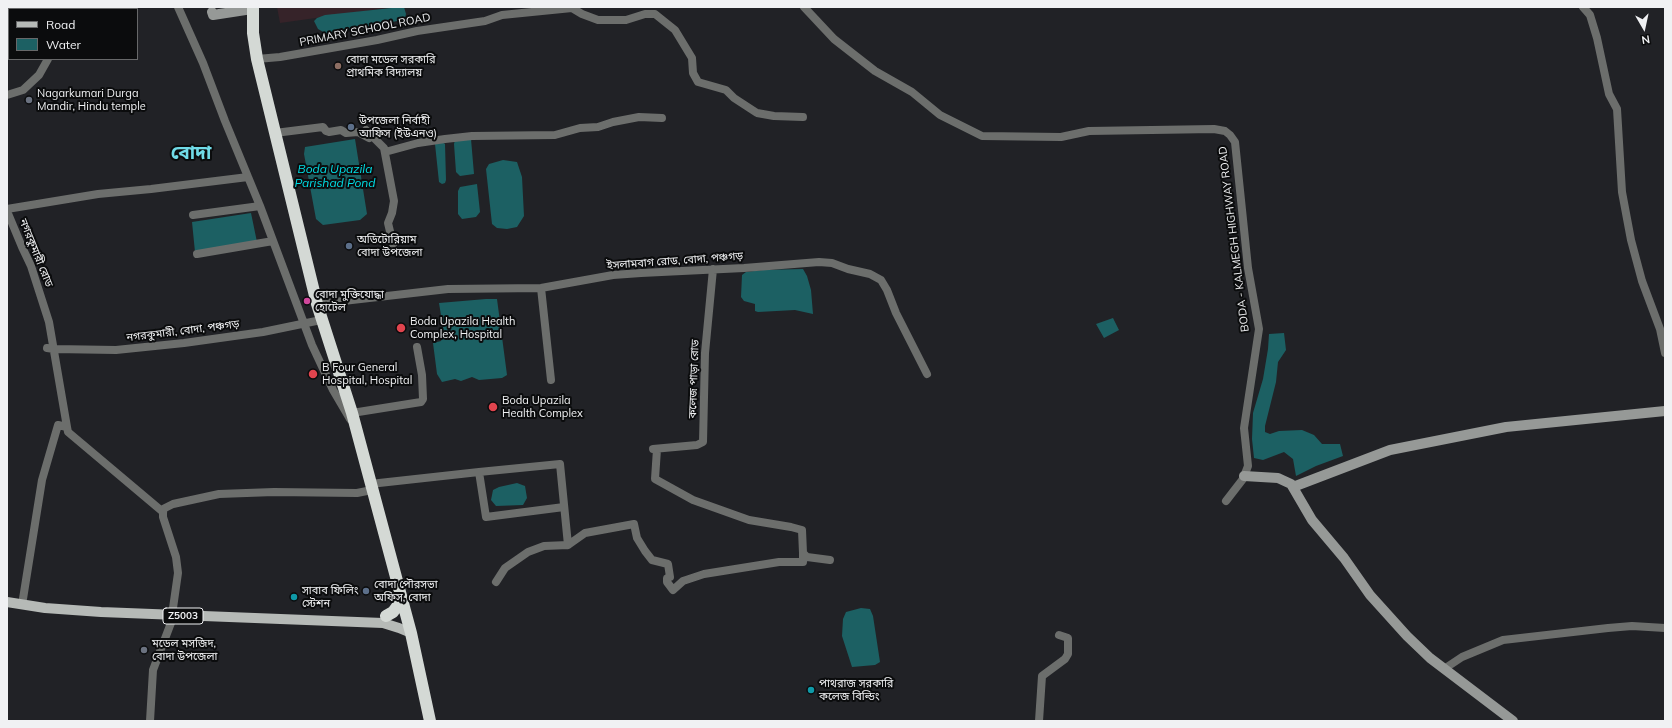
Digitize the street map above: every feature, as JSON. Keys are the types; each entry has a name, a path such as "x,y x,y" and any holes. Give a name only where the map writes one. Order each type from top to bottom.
{"highway":[{"path":"252,8 253,33 257,59 317,304 352,413 401,601 411,633 430,721"},
{"path":"386,616 393,612 401,601"}],"main road":[{"name":"Z5003","path":"7,602 22,605 101,612 383,623 411,633"},
{"name":"Z5003","path":"360,623 386,616 406,618"}],"street":[{"path":"178,7 203,63 260,206 312,345 333,390 356,428"},
{"name":"BODA - KALMEGH HIGHWAY ROAD","path":"804,7 834,39 875,72 912,92 940,115 982,136 1062,137 1089,131 1214,129 1225,131 1230,135 1235,142 1248,268 1259,329 1244,428 1248,466 1244,476 1226,501"},
{"path":"1583,7 1590,15 1597,38 1609,94 1617,109 1622,192 1631,240 1642,281 1660,329 1665,353"},
{"path":"212,12 213,15 252,8"},
{"name":"PRIMARY SCHOOL ROAD","path":"257,59 280,57 377,40 417,31 485,21 502,15 572,8 582,14 598,20 626,20 645,14 655,14 675,30 692,58 694,73 698,82 726,90 734,98 757,113 774,116 803,117"},
{"path":"7,95 23,90 39,75 47,60"},
{"path":"385,152 418,143 445,139 472,136 555,135 580,128 598,127 613,122 639,118 662,118"},
{"path":"275,134 323,127 329,132 341,130 346,133 358,132 372,140 378,141"},
{"path":"366,130 378,141 384,148 385,152 394,201 392,213 388,223 393,244"},
{"path":"7,210 98,194 248,177"},
{"path":"192,215 260,206"},
{"name":"নগরকুমারী রোড","path":"7,210 22,247 32,266 49,322 50,349 67,427"},
{"path":"197,254 273,241"},
{"name":"ইসলামবাগ রোড, বোদা, পঞ্চগড়","path":"317,304 448,289 541,288 613,275 819,262 832,263 848,270 870,274 881,280 927,374"},
{"name":"কলেজ পাড়া রোড","path":"713,269 705,353 703,442 698,445 655,449 656,479 693,500 749,520 802,530 803,558"},
{"path":"541,288 551,380"},
{"name":"নগরকুমারী, বোদা, পঞ্চগড়","path":"50,349 124,349 184,343 321,320"},
{"path":"352,413 421,402 423,399 422,375 417,346"},
{"path":"1293,487 1398,448 1506,427 1665,411"},
{"path":"22,605 42,480 58,425 67,427 68,432 163,512"},
{"path":"150,721 153,670 173,615 178,573 176,557 163,517 163,509 173,504 219,494 274,492 357,493 371,487 479,472 560,464 568,544"},
{"path":"479,472 486,517 564,507"},
{"path":"1244,476 1278,478 1291,484 1312,520 1344,558 1370,595 1407,636 1444,669 1513,721"},
{"path":"496,582 504,568 528,552 544,546 568,544 585,534 634,524 637,538 652,560 668,564 670,577 667,578 667,582 673,590 683,581 704,574 807,557 830,560"},
{"path":"1444,669 1462,657 1503,640 1632,626 1665,628"},
{"path":"1038,721 1042,676 1065,660 1068,654 1068,638 1059,635"}],"shaded area":[{"path":"277,7 394,7 280,23"}],"water":[{"path":"404,7 406,14 405,18 402,20 343,32 333,31 330,33 325,33 318,29 314,21 325,15"},
{"name":"Boda Upazila Parishad Pond","path":"355,139 367,214 360,220 323,225 316,219 304,154 305,147"},
{"path":"471,139 474,174 460,176 456,172 455,140"},
{"path":"442,142 445,144 446,180 445,183 442,184 439,182 435,144"},
{"path":"503,160 517,162 522,177 524,216 517,227 507,229 497,228 492,224 486,169 489,164"},
{"path":"477,184 480,212 476,217 462,219 458,214 458,191 460,187"},
{"path":"251,213 257,242 195,252 192,222"},
{"path":"803,269 807,276 811,290 813,314 795,310 758,312 755,311 755,304 744,301 741,297 742,275 746,272"},
{"path":"497,299 507,375 502,378 479,380 472,377 461,381 455,379 442,382 437,374 433,343 441,341 444,334 439,303"},
{"path":"1113,318 1119,330 1104,338 1096,324"},
{"path":"1284,333 1286,350 1278,362 1276,382 1265,426 1265,432 1270,434 1279,431 1302,430 1314,435 1322,444 1340,444 1343,456 1316,466 1296,476 1293,459 1284,452 1263,460 1254,458 1252,439 1253,413 1263,379 1269,334"},
{"path":"517,483 525,486 527,498 523,505 496,506 491,500 493,490"},
{"path":"861,608 870,609 873,616 880,662 875,665 852,667 842,636 843,619 846,612"}],"place":[{"name":"বোদা মডেল সরকারি প্রাথমিক বিদ্যালয়","path":"338,66"},
{"name":"Nagarkumari Durga Mandir, Hindu temple","path":"29,100"},
{"name":"উপজেলা নির্বাহী আফিস (ইউএনও)","path":"351,127"},
{"name":"অডিটোরিয়াম বোদা উপজেলা","path":"349,246"},
{"name":"বোদা মুক্তিযোদ্ধা হোটেল","path":"307,301"},
{"name":"Boda Upazila Health Complex, Hospital","path":"401,328"},
{"name":"B Four General Hospital, Hospital","path":"313,374"},
{"name":"Boda Upazila Health Complex","path":"493,407"},
{"name":"বোদা পৌরসভা অফিস, বোদা","path":"366,591"},
{"name":"সাবাব ফিলিং স্টেশন","path":"294,597"},
{"name":"মডেল মসজিদ, বোদা উপজেলা","path":"144,650"},
{"name":"পাথরাজ সরকারি কলেজ বিল্ডিং","path":"811,690"}],"district":[{"name":"বোদা","path":"191,153"}]}
